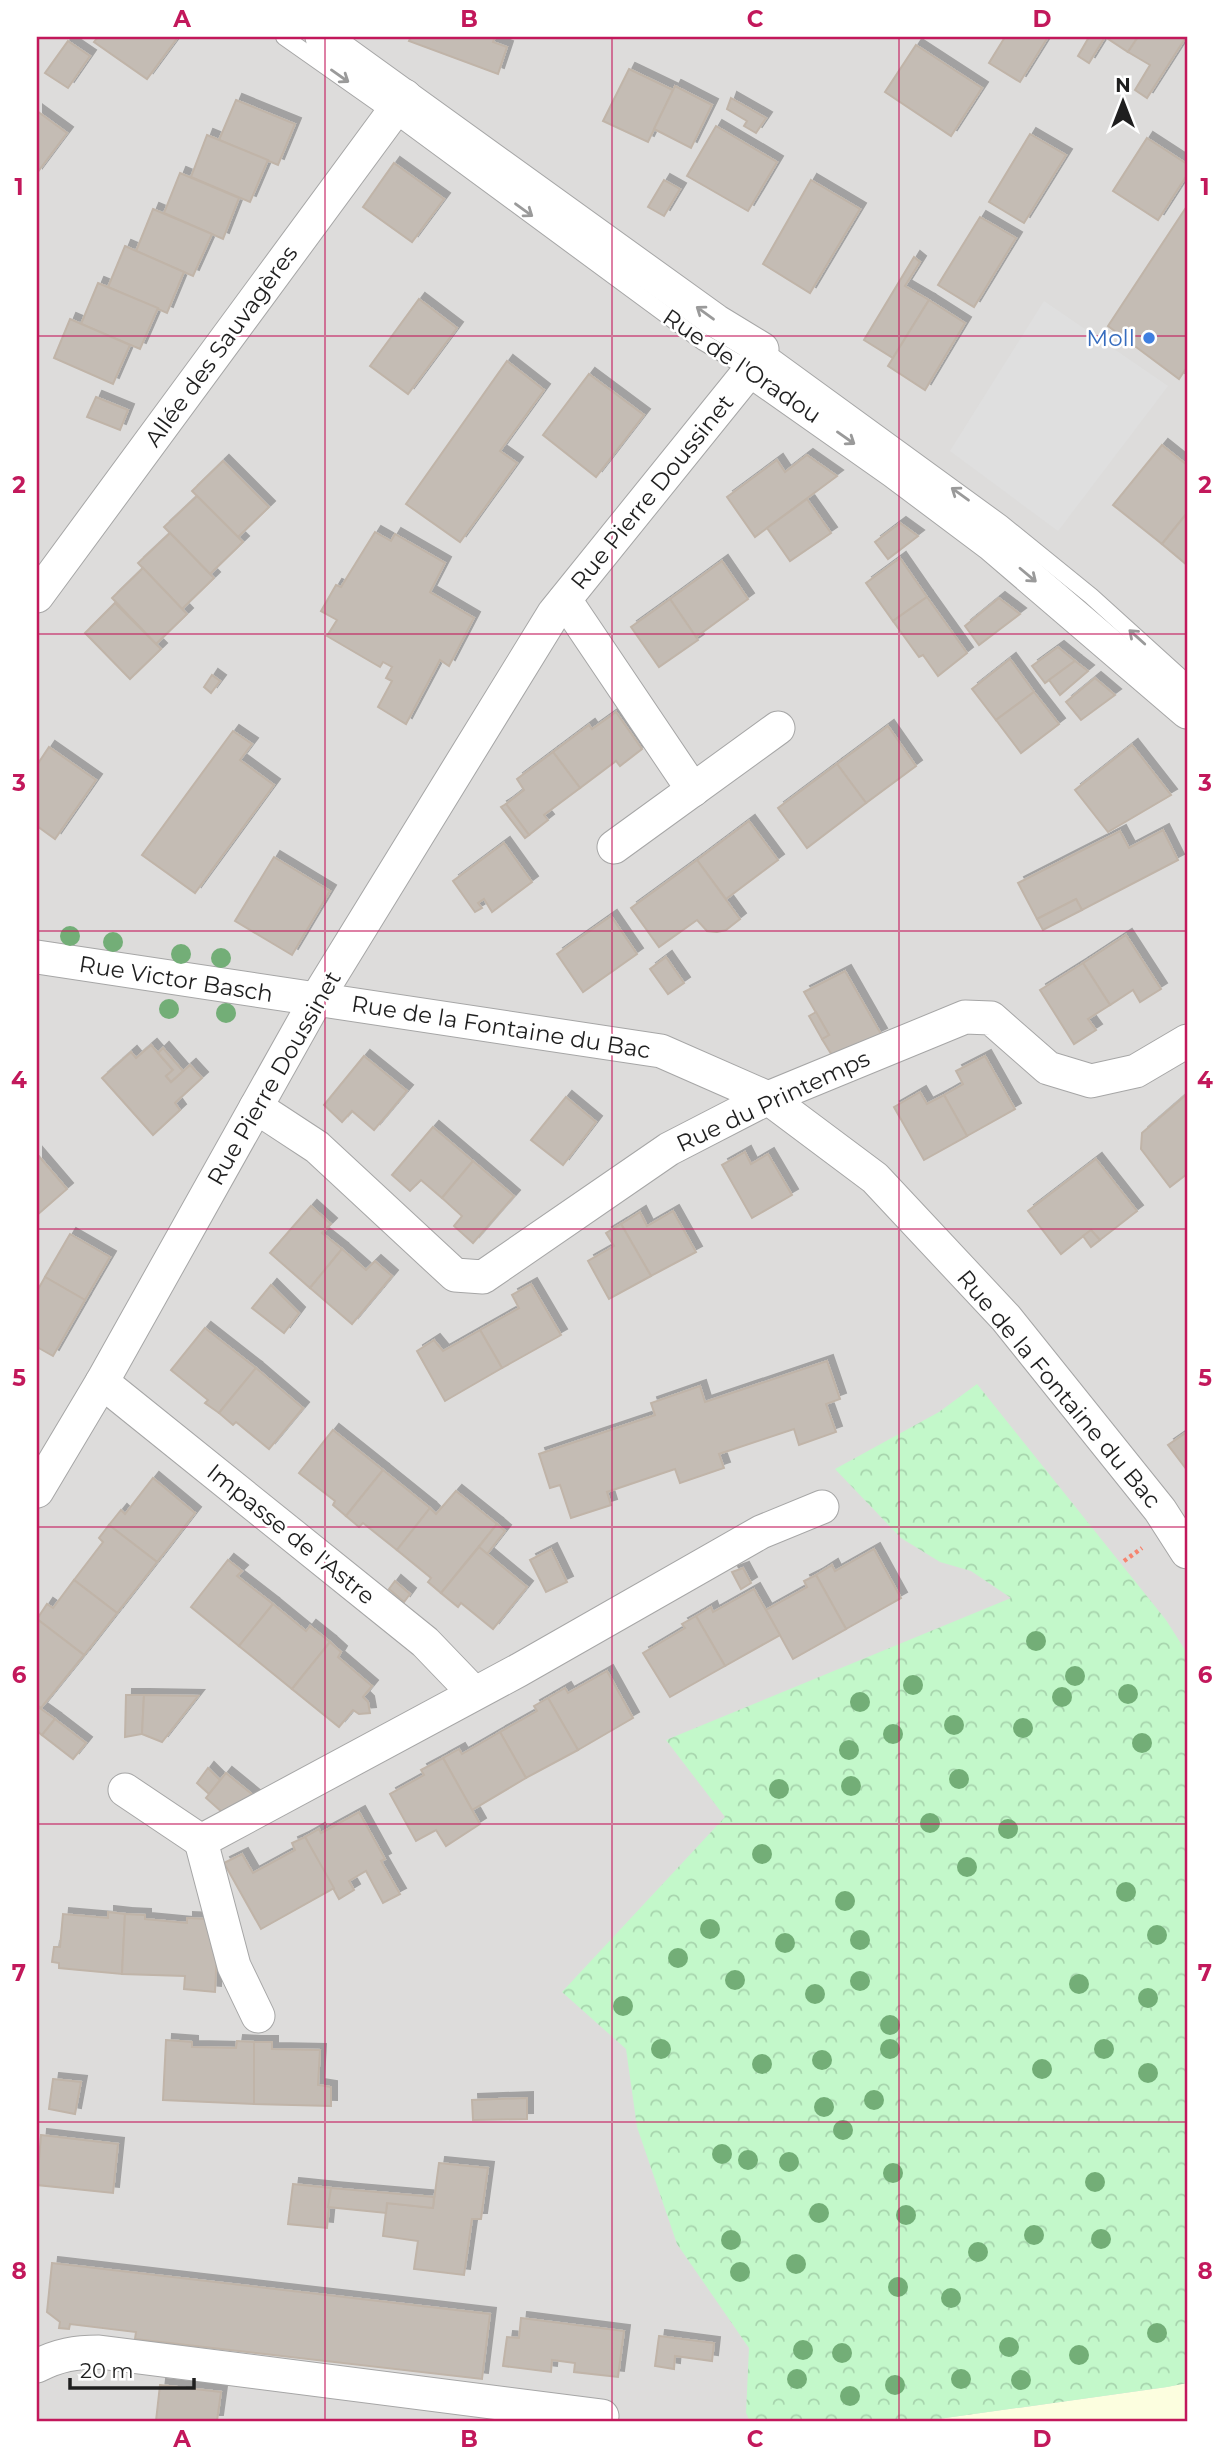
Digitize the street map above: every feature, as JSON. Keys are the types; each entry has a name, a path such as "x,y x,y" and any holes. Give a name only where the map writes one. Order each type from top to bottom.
{"street":[{"name":"Rue de l'Oradou","path":"322,37 398,104 716,321 756,360 895,472 991,544 1187,712"},
{"name":"Allée des Sauvagères","path":"37,597 398,104"},
{"name":"Rue Pierre Doussinet","path":"37,1491 102,1382 316,1000 565,600 756,360"},
{"name":"Rue Pierre Doussinet","path":"565,600 693,790"},
{"path":"614,847 778,728"},
{"name":"Rue Victor Basch","path":"37,957 316,1000"},
{"name":"Rue de la Fontaine du Bac","path":"316,1000 662,1052 768,1098 875,1178 1006,1318 1160,1510 1187,1552"},
{"name":"Rue du Printemps","path":"256,1107 317,1147 455,1275 483,1277 669,1149 768,1098 965,1017 991,1018 1048,1068 1091,1081 1136,1071 1187,1041"},
{"name":"Impasse de l'Astre","path":"102,1382 425,1642 474,1693"},
{"path":"201,1841 519,1670 761,1532 822,1507"},
{"path":"125,1790 201,1841 234,1966 258,2016"},
{"path":"37,2366 54,2357 79,2352 99,2352 602,2416"}],"lane":[{"name":"Rue de l'Oradou","path":"284,37 398,104"},
{"name":"Rue de l'Oradou","path":"756,360 1001,523 1091,596 1187,683"}],"shaded area":[{"path":"37,37 1187,37 1187,2421 37,2421"},
{"path":"1044,301 1168,386 1058,531 950,451"},
{"path":"1187,2383 1187,2421 924,2421 1167,2387"}],"green space":[{"path":"977,1384 1166,1620 1187,1653 1187,2383 924,2421 750,2421 746,2413 749,2348 677,2244 637,2127 626,2049 562,1992 725,1817 666,1740 1011,1598 971,1571 940,1562 901,1538 835,1469 939,1412"}],"building":[{"path":"98,37 178,37 147,79 94,42"},
{"path":"411,37 495,37 493,42 507,47 498,74 409,41"},
{"path":"1005,37 1048,37 1020,82 989,63"},
{"path":"1089,37 1105,37 1089,63 1078,56"},
{"path":"1105,37 1138,37 1128,52"},
{"path":"1138,37 1186,37 1147,98 1135,90 1150,65 1128,52"},
{"path":"68,41 90,56 68,88 45,73"},
{"path":"916,45 982,88 951,136 885,92"},
{"path":"629,69 673,90 648,142 603,121"},
{"path":"675,86 712,105 691,148 654,129"},
{"path":"731,98 766,118 756,133 744,126 747,121 727,109"},
{"path":"236,100 295,124 278,165 219,140"},
{"path":"37,111 67,133 37,173"},
{"path":"716,126 777,162 748,211 687,176"},
{"path":"1030,134 1066,155 1024,223 989,202"},
{"path":"207,135 268,160 250,202 191,177"},
{"path":"1147,138 1187,164 1187,175 1158,220 1113,191"},
{"path":"394,163 444,199 412,242 363,207"},
{"path":"180,173 239,198 223,239 164,213"},
{"path":"664,180 680,189 664,216 648,207"},
{"path":"811,180 860,209 810,293 763,264"},
{"path":"1187,206 1187,367 1179,379 1108,326"},
{"path":"153,209 212,234 193,276 136,251"},
{"path":"980,217 1016,238 974,307 938,285"},
{"path":"125,246 184,272 167,313 108,287"},
{"path":"914,257 920,262 905,286 929,300 893,358 864,340"},
{"path":"98,283 158,308 140,349 81,324"},
{"path":"419,299 457,328 408,394 370,366"},
{"path":"929,300 965,323 925,390 888,366"},
{"path":"70,319 130,345 113,384 54,358"},
{"path":"507,361 544,390 500,451 517,463 460,542 406,504"},
{"path":"589,374 644,415 596,477 543,435"},
{"path":"96,397 128,410 120,430 87,417"},
{"path":"1162,445 1187,465 1187,513 1162,544 1113,505"},
{"path":"807,455 837,476 755,537 727,497 777,460 785,472"},
{"path":"223,461 269,507 238,537 192,491"},
{"path":"197,496 243,542 210,574 164,527"},
{"path":"807,499 831,533 790,561 767,528"},
{"path":"1187,513 1187,565 1162,544"},
{"path":"900,523 918,536 888,559 875,542"},
{"path":"375,532 391,541 395,534 445,563 430,592 474,618 449,666 440,660 406,724 378,707 392,681 386,678 392,667 383,662 380,667 327,636 337,620 321,611 336,585 341,587"},
{"path":"170,533 214,578 182,609 138,563"},
{"path":"900,558 927,597 893,621 866,583"},
{"path":"722,561 748,599 696,637 670,599"},
{"path":"143,568 187,614 156,644 112,598"},
{"path":"927,597 967,653 938,676 923,655 919,657 893,621"},
{"path":"999,598 1020,614 979,645 965,626"},
{"path":"670,599 698,640 659,667 631,627"},
{"path":"115,603 161,649 130,679 85,633"},
{"path":"1058,647 1075,661 1045,683 1032,666"},
{"path":"1010,659 1034,692 996,720 972,689"},
{"path":"1075,661 1088,671 1060,695 1049,680"},
{"path":"212,675 220,681 211,693 204,687"},
{"path":"1095,678 1115,695 1081,720 1066,702"},
{"path":"1034,692 1059,724 1021,753 996,720"},
{"path":"616,712 642,749 620,766 616,761 580,788 553,752 589,725 592,729"},
{"path":"888,726 916,766 866,803 837,764"},
{"path":"233,731 252,744 240,760 274,785 195,893 142,855"},
{"path":"1132,745 1171,795 1108,832 1075,790"},
{"path":"49,747 96,780 55,839 37,826 37,765"},
{"path":"553,752 580,788 544,815 548,820 529,835 506,804 524,790 517,779"},
{"path":"837,764 866,803 807,848 778,808"},
{"path":"506,804 529,835 525,838 501,807"},
{"path":"749,821 778,860 726,899 697,860"},
{"path":"1163,830 1178,860 1082,910 1076,899 1037,919 1018,883 1120,831 1129,848"},
{"path":"504,843 532,882 492,912 484,899 478,903 482,908 475,912 453,881"},
{"path":"274,857 330,891 292,955 235,921"},
{"path":"697,860 740,919 726,930 717,932 707,931 697,920 659,947 631,908"},
{"path":"1076,899 1082,910 1043,930 1037,919"},
{"path":"611,916 637,954 583,992 557,954"},
{"path":"1126,935 1161,989 1140,1002 1133,990 1110,1005 1083,963"},
{"path":"666,957 684,983 668,994 650,969"},
{"path":"1083,963 1110,1005 1088,1019 1096,1030 1074,1044 1040,990"},
{"path":"845,971 881,1034 833,1057 822,1039 829,1035 804,992"},
{"path":"816,1012 829,1035 822,1039 809,1016"},
{"path":"151,1045 173,1070 166,1076 171,1082 190,1065 202,1078 175,1103 180,1110 153,1135 102,1078 131,1052 136,1058"},
{"path":"163,1048 183,1071 171,1082 166,1076 173,1070 158,1053"},
{"path":"364,1056 407,1091 374,1130 352,1111 342,1122 324,1105"},
{"path":"985,1056 1015,1109 967,1136 944,1095 963,1084 956,1071"},
{"path":"920,1092 927,1104 944,1095 967,1136 924,1160 894,1107"},
{"path":"1187,1094 1187,1174 1170,1187 1141,1149 1142,1133"},
{"path":"566,1097 596,1122 563,1165 531,1140"},
{"path":"433,1127 473,1161 442,1198 421,1180 410,1191 392,1175"},
{"path":"745,1152 751,1164 768,1154 792,1195 752,1218 722,1165"},
{"path":"37,1154 67,1189 37,1215"},
{"path":"1096,1159 1137,1211 1100,1240 1091,1230 1061,1254 1028,1211"},
{"path":"473,1161 514,1196 473,1243 454,1226 462,1216 442,1198"},
{"path":"311,1206 331,1224 322,1233 342,1249 310,1288 270,1253"},
{"path":"673,1211 696,1252 651,1276 621,1224 640,1212 647,1226"},
{"path":"621,1224 651,1276 609,1299 588,1261 614,1246 606,1233"},
{"path":"1091,1230 1100,1240 1091,1247 1083,1236"},
{"path":"70,1234 110,1257 85,1300 45,1277"},
{"path":"342,1249 366,1270 375,1261 392,1276 352,1324 310,1288"},
{"path":"45,1277 85,1300 53,1356 37,1347 37,1291"},
{"path":"531,1284 561,1335 502,1368 480,1330 519,1308 512,1295"},
{"path":"271,1285 299,1313 284,1333 252,1308"},
{"path":"205,1328 256,1368 219,1413 205,1403 208,1400 171,1370"},
{"path":"480,1330 502,1368 445,1401 417,1351 434,1340 443,1351"},
{"path":"827,1361 840,1399 826,1404 836,1432 799,1445 794,1429 719,1454 724,1468 680,1483 675,1469 607,1492 611,1505 571,1518 560,1485 550,1488 539,1454 655,1415 651,1403 700,1386 705,1402"},
{"path":"256,1368 303,1408 269,1449 236,1422 233,1425 219,1413"},
{"path":"333,1430 383,1470 346,1516 333,1505 335,1501 299,1473"},
{"path":"1187,1432 1187,1470 1168,1445"},
{"path":"383,1470 430,1508 397,1550 363,1523 359,1527 346,1516"},
{"path":"153,1478 195,1513 157,1562 109,1525 121,1510 125,1514"},
{"path":"456,1491 497,1524 441,1593 428,1582 431,1578 397,1550 430,1508 436,1514"},
{"path":"497,1524 505,1531 487,1554 479,1547"},
{"path":"109,1525 157,1562 117,1613 74,1580 103,1542 99,1538"},
{"path":"479,1547 527,1587 493,1629 461,1603 458,1607 441,1593"},
{"path":"551,1549 567,1582 546,1592 530,1560"},
{"path":"874,1549 901,1598 846,1629 816,1575 832,1565 835,1571"},
{"path":"228,1560 242,1571 237,1576 273,1604 239,1646 191,1607"},
{"path":"743,1568 751,1583 741,1589 732,1572"},
{"path":"816,1575 846,1629 793,1659 766,1610 807,1587 804,1581"},
{"path":"74,1580 117,1613 84,1655 37,1619 47,1604 53,1608"},
{"path":"395,1581 410,1594 404,1602 389,1589"},
{"path":"754,1589 780,1635 725,1666 696,1616 711,1607 713,1612"},
{"path":"273,1604 306,1631 310,1626 330,1642 292,1689 239,1646"},
{"path":"696,1616 725,1666 670,1697 643,1653 685,1628 682,1624"},
{"path":"37,1619 84,1655 41,1708 37,1705"},
{"path":"330,1642 341,1652 338,1657 372,1686 363,1697 368,1702 370,1713 359,1714 353,1710 339,1727 292,1689"},
{"path":"607,1671 633,1718 578,1750 548,1698 565,1688 568,1693"},
{"path":"126,1695 144,1695 142,1734 125,1737"},
{"path":"144,1695 198,1696 162,1742 142,1734"},
{"path":"548,1698 578,1750 526,1778 500,1732 537,1711 534,1706"},
{"path":"37,1706 55,1719 42,1735 37,1731"},
{"path":"55,1719 86,1743 73,1759 42,1735"},
{"path":"500,1732 526,1778 472,1810 443,1758 459,1749 462,1754"},
{"path":"443,1758 480,1824 446,1846 436,1830 416,1841 390,1794 424,1775 421,1770"},
{"path":"208,1768 220,1780 209,1794 197,1783"},
{"path":"226,1773 259,1800 222,1812 206,1798"},
{"path":"359,1812 385,1859 381,1861 400,1894 383,1903 366,1871 349,1881 354,1890 339,1899 305,1837 319,1829 321,1833"},
{"path":"305,1837 334,1888 261,1929 224,1863 242,1854 253,1873 295,1850 292,1843"},
{"path":"108,1912 125,1914 122,1974 59,1968 59,1963 52,1962 54,1947 60,1947 63,1914 108,1918"},
{"path":"125,1914 187,1923 187,1918 207,1919 217,1950 215,1992 184,1989 185,1976 122,1974"},
{"path":"166,2040 192,2042 192,2047 236,2048 237,2041 254,2042 254,2104 163,2100"},
{"path":"254,2042 272,2042 272,2049 320,2050 318,2085 331,2087 331,2106 254,2104"},
{"path":"53,2079 81,2082 75,2114 49,2109"},
{"path":"527,2098 527,2119 473,2120 472,2100"},
{"path":"41,2135 118,2144 113,2193 37,2185"},
{"path":"439,2163 488,2168 481,2219 472,2219 464,2275 414,2269 418,2241 383,2236 387,2203 433,2208"},
{"path":"293,2184 331,2188 327,2228 288,2224"},
{"path":"331,2188 434,2197 433,2208 387,2203 386,2213 328,2207"},
{"path":"52,2263 490,2314 482,2379 135,2339 136,2332 70,2324 69,2329 59,2328 60,2322 47,2312"},
{"path":"521,2318 624,2331 618,2377 574,2372 575,2363 552,2360 551,2372 503,2366 507,2337 519,2338"},
{"path":"659,2336 714,2343 712,2361 675,2356 674,2369 655,2366"},
{"path":"160,2385 221,2392 217,2421 156,2421"}],"place":[{"name":"Moll","path":"1149,338"}]}
